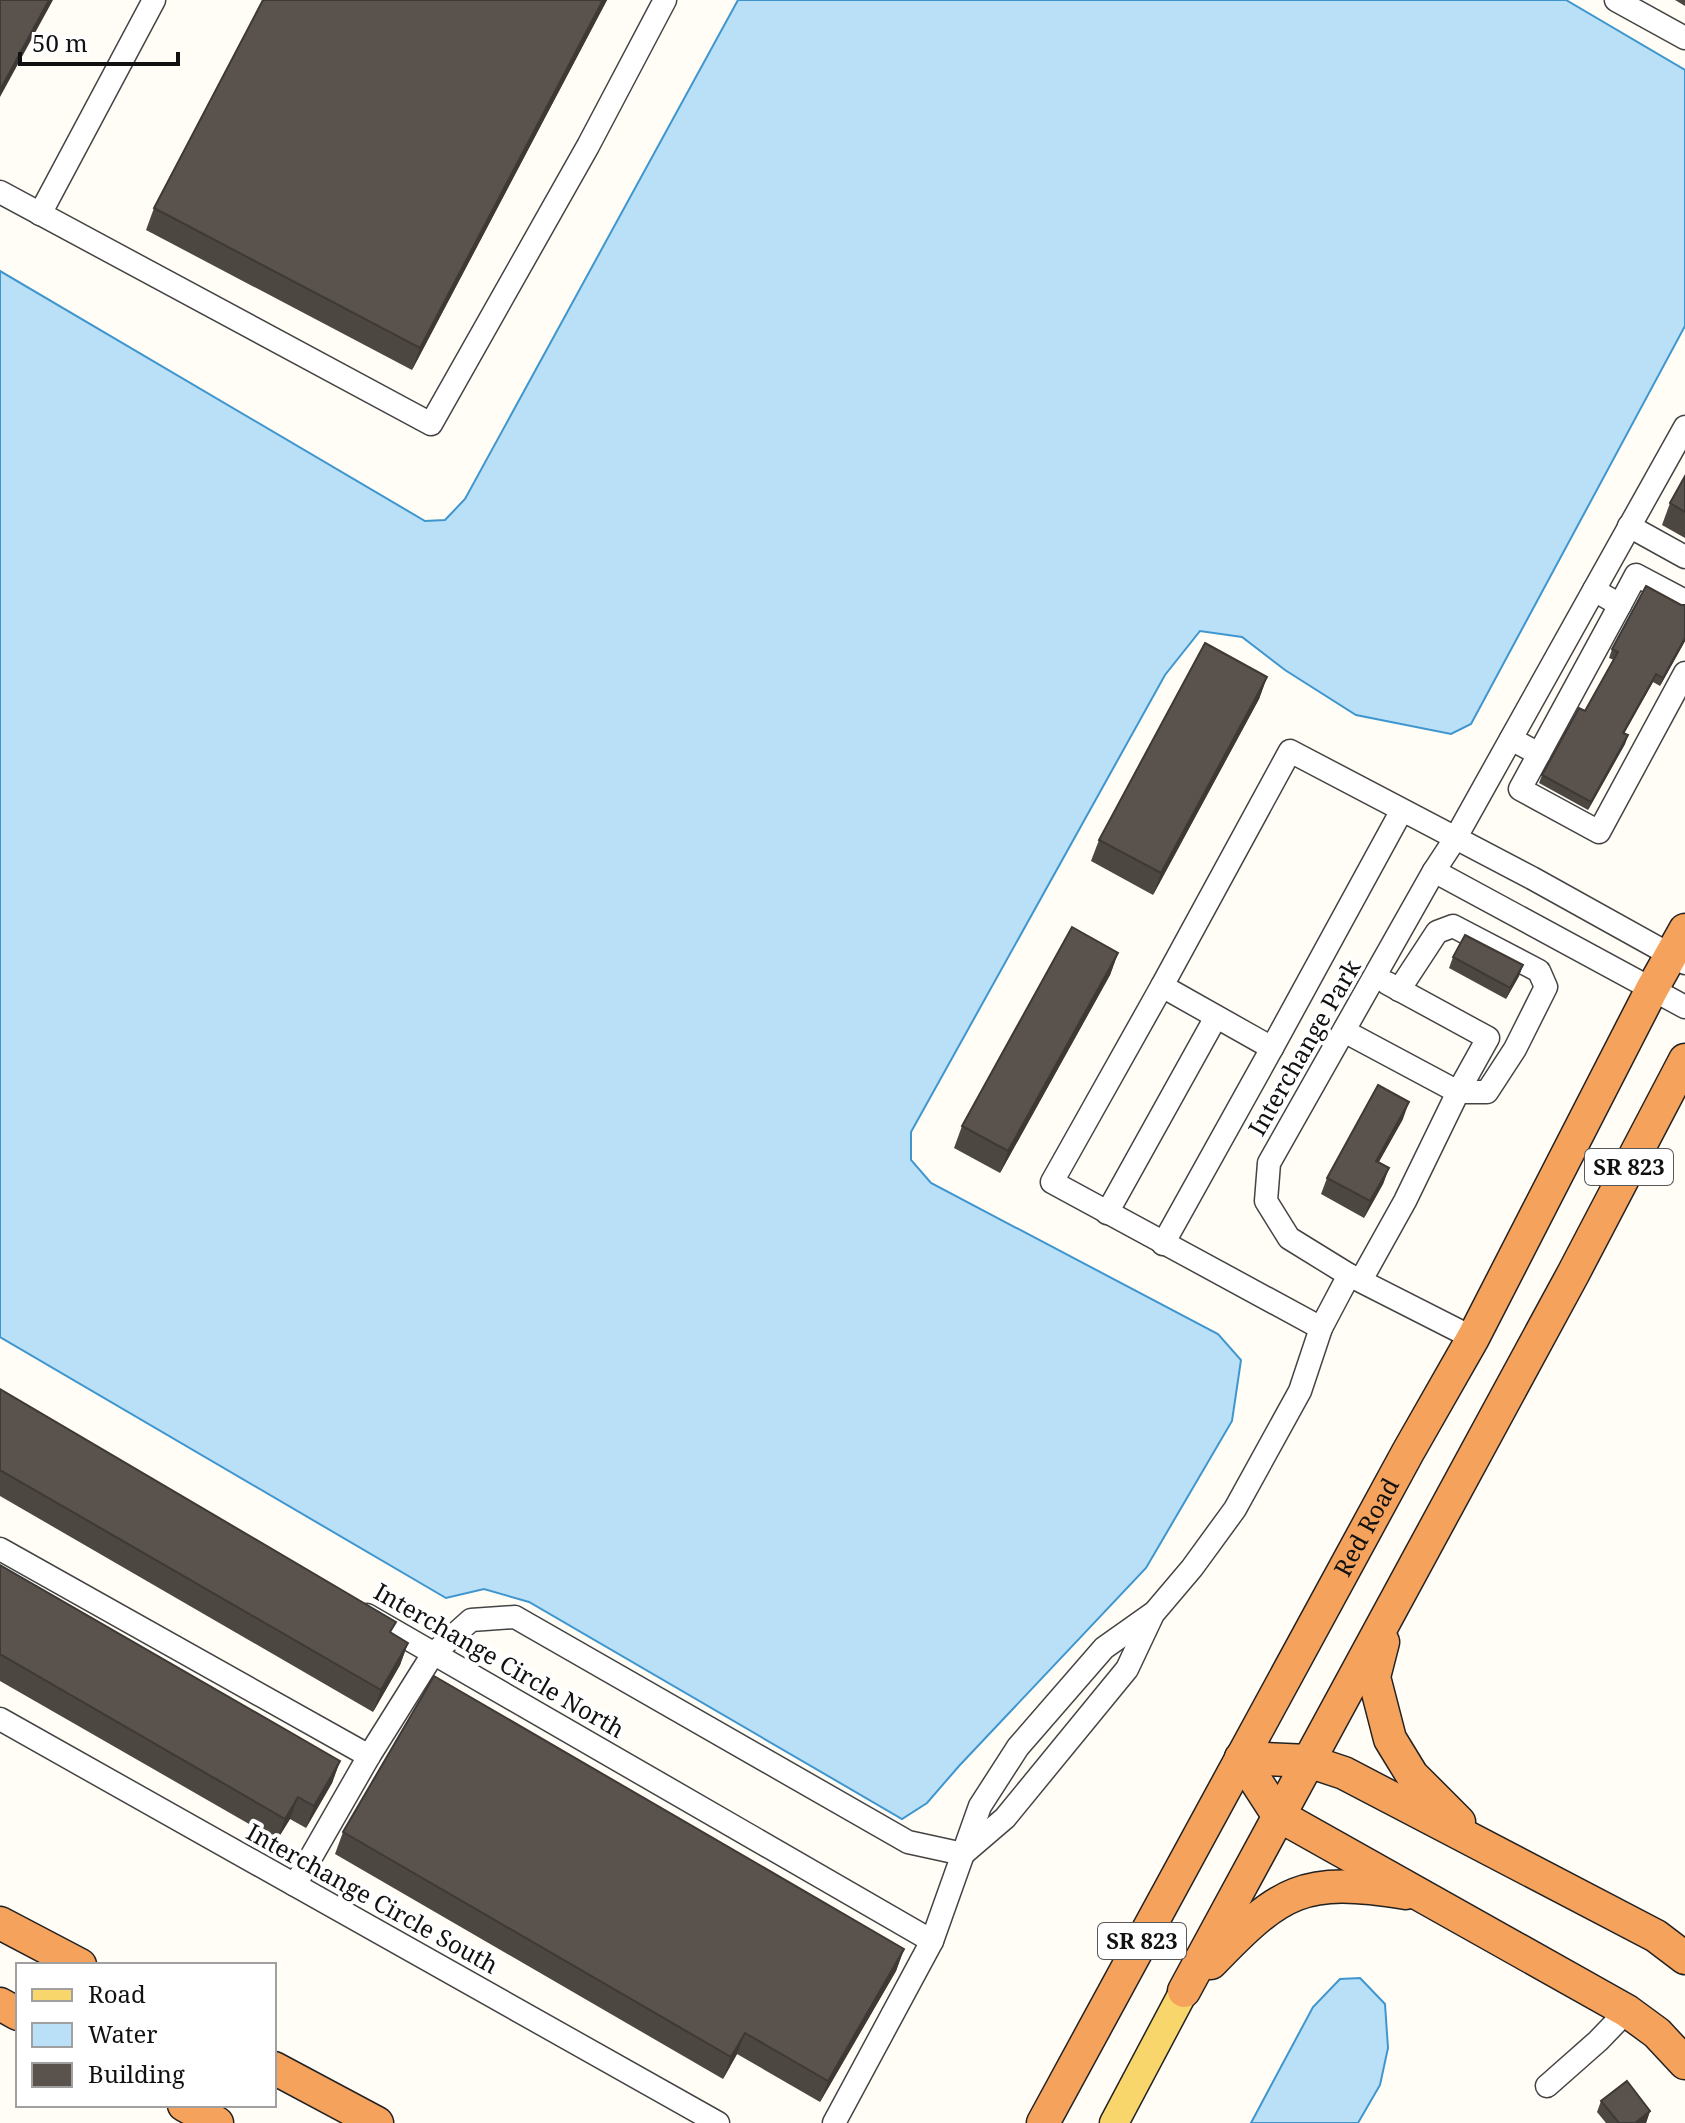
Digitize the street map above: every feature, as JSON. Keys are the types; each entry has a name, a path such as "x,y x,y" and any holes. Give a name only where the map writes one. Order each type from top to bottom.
{"highway":[{"name":"Red Road","path":"1043,2123 1473,1338 1652,989 1680,949"},
{"name":"SR 823","path":"1184,1991 1685,1060"},
{"path":"1389,1615 1374,1677 1390,1739 1412,1775 1483,1846"},
{"path":"1241,1758 1308,1761 1344,1773 1656,1936 1685,1958"},
{"path":"1241,1758 1278,1815 1627,2011 1657,2033 1685,2063"},
{"path":"1184,1991 1255,1919 1292,1895 1330,1887 1377,1888 1421,1896"},
{"path":"0,1923 76,1963"},
{"path":"276,2069 377,2123"},
{"path":"188,2107 217,2123"}],"main road":[{"name":"SR 823","path":"1114,2123 1184,1991"}],"street":[{"path":"40,214 154,0"},
{"path":"0,192 431,424 588,146 665,0"},
{"path":"1616,0 1685,38"},
{"name":"Interchange Park","path":"1473,1338 1355,1278 1289,1238 1266,1201 1269,1163 1455,839 1685,427"},
{"path":"1629,526 1685,557"},
{"path":"1685,601 1636,575 1520,789 1599,832 1685,673"},
{"path":"1594,590 1620,605"},
{"path":"1511,739 1539,754"},
{"path":"1321,1328 1052,1182 1290,751 1455,839 1680,949"},
{"path":"1163,1244 1402,810"},
{"path":"1434,871 1685,1007"},
{"path":"1344,1031 1458,1092 1487,1092 1515,1049 1546,987 1539,971 1453,926 1437,932 1399,990"},
{"path":"834,2123 932,1941 980,1806 1018,1747 1104,1648 1153,1614 1192,1568 1235,1509 1300,1391 1321,1328 1405,1201 1488,1038 1376,977"},
{"path":"1162,986 1272,1048"},
{"path":"1107,1213 1216,1017"},
{"path":"0,1549 369,1756"},
{"name":"Interchange Circle North","path":"352,1607 932,1941"},
{"path":"963,1854 1005,1818 1127,1669 1153,1614"},
{"path":"295,1885 369,1756 433,1654 471,1620 515,1617 908,1842 963,1854"},
{"name":"Interchange Circle South","path":"0,1719 718,2123"},
{"path":"1547,2086 1627,2011"}],"water":[{"path":"738,0 1566,0 1685,70 1685,326 1471,724 1451,734 1356,715 1285,670 1242,637 1200,631 1165,675 911,1132 911,1160 931,1183 1218,1334 1241,1360 1232,1421 1146,1568 927,1803 902,1819 529,1602 484,1589 446,1598 0,1337 0,271 425,521 445,520 465,499"},
{"path":"1360,1978 1385,2004 1388,2048 1380,2085 1358,2123 1251,2123 1313,2007 1340,1979"}],"building":[{"path":"0,0 49,0 0,90"},
{"path":"263,0 603,0 420,348 154,208"},
{"path":"1685,476 1685,512 1670,503"},
{"path":"1646,586 1685,605 1685,638 1663,678 1656,674 1623,733 1628,735 1591,802 1542,775 1579,708 1585,711 1618,652 1612,649"},
{"path":"1205,643 1267,677 1161,873 1099,840"},
{"path":"1072,927 1118,953 1008,1151 962,1126"},
{"path":"1465,935 1523,965 1510,988 1453,957"},
{"path":"1378,1085 1409,1102 1376,1161 1389,1168 1370,1201 1327,1178"},
{"path":"0,1389 396,1622 390,1632 408,1643 381,1690 0,1470"},
{"path":"0,1565 340,1761 314,1806 298,1797 285,1819 0,1654"},
{"path":"434,1676 904,1949 828,2081 745,2033 731,2057 343,1832"},
{"path":"1627,2081 1650,2111 1635,2123 1619,2123 1601,2101"}]}
